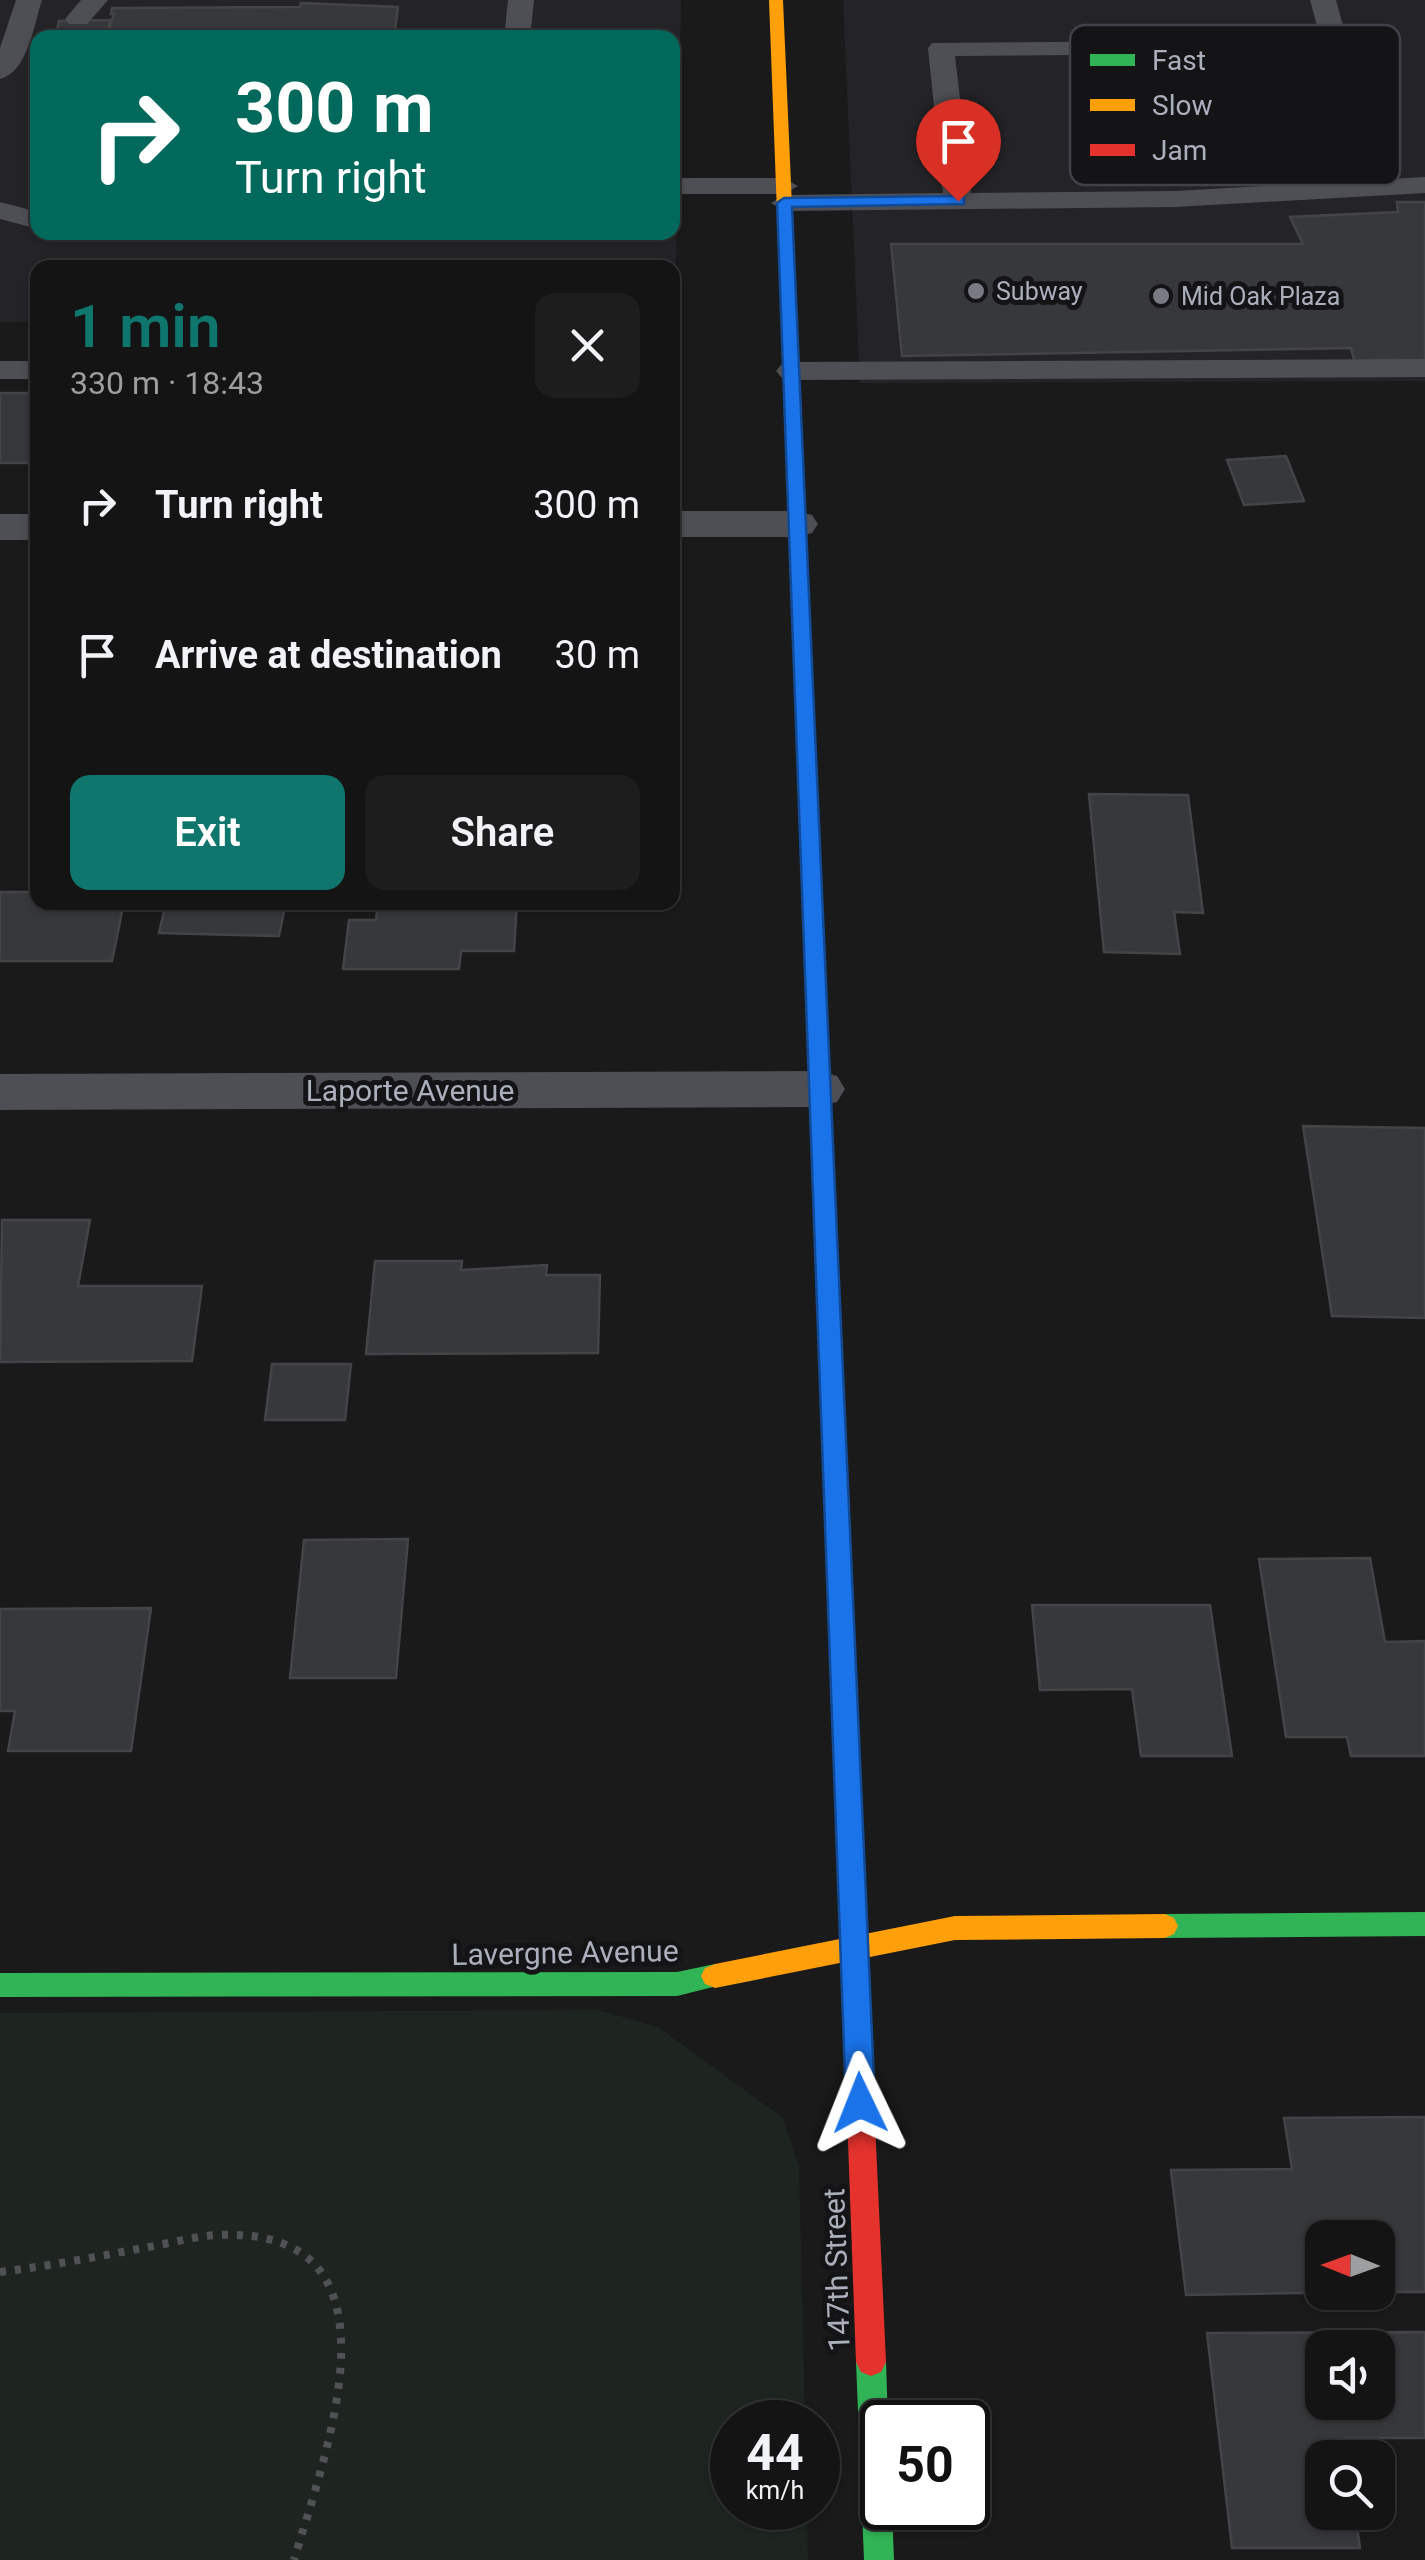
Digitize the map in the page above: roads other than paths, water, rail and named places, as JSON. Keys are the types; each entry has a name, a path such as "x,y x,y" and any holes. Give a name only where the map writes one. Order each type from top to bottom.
{"main road":[{"name":"147th Street","path":"776,0 878,2560"},
{"name":"Lavergne Avenue","path":"0,1986 677,1984 955,1928 1425,1924"}],"street":[{"path":"680,524 797,524"},
{"path":"0,528 30,527"},
{"name":"Laporte Avenue","path":"0,1092 820,1089"}],"lane":[{"path":"0,71 8,62 29,0"},
{"path":"518,30 521,0"},
{"path":"1323,0 1330,25"},
{"path":"958,201 941,48 1070,48"},
{"path":"680,187 958,201 1175,199 1425,184"},
{"path":"0,210 30,219"},
{"path":"792,372 1425,368"},
{"path":"0,370 30,370"}],"place":[{"name":"Subway","path":"976,291"},
{"name":"Mid Oak Plaza","path":"1161,296"}]}
